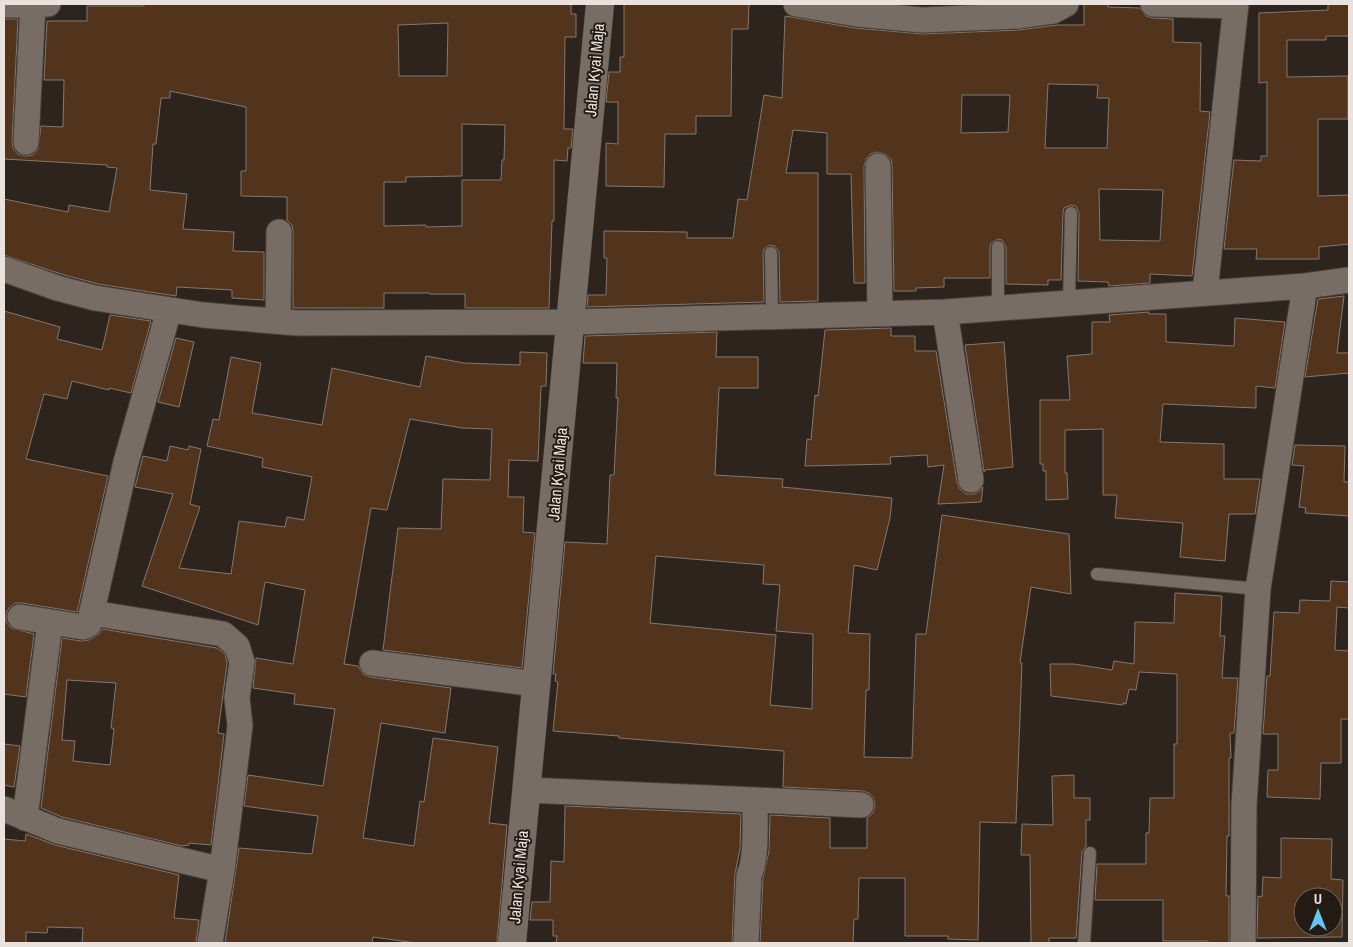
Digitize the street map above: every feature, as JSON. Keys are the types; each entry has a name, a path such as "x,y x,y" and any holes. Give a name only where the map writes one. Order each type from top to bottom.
{"street":[{"path":"4,6 41,4 26,142"},
{"name":"Jalan Kyai Maja","path":"512,943 600,4"},
{"path":"796,4 857,14 922,20 1017,16 1057,6"},
{"path":"1153,4 1236,5 1205,292"},
{"path":"878,166 880,313"},
{"path":"278,321 279,232"},
{"path":"4,269 57,288 95,298 204,315 297,323 571,322 945,312 1305,286 1349,280"},
{"path":"1243,943 1244,804 1258,590 1305,286"},
{"path":"20,617 85,627 89,624 126,462 169,310"},
{"path":"945,312 971,480"},
{"path":"92,613 223,634 237,646 242,662 237,698 240,726 222,870 210,943"},
{"path":"50,622 14,814 58,831 222,870"},
{"path":"372,663 537,684"},
{"path":"526,790 861,804"},
{"path":"746,943 749,875 753,869 755,844 755,800"}],"lane":[{"path":"1069,302 1071,213"},
{"path":"998,247 998,308"},
{"path":"771,253 772,316"},
{"path":"1098,574 1258,590"},
{"path":"1084,943 1090,853"}],"building":[{"path":"144,4 571,4 571,14 576,14 576,37 565,37 564,129 573,129 571,148 568,148 567,161 554,160 554,221 552,221 549,308 465,308 465,294 384,293 384,308 293,308 293,232 292,225 287,220 287,197 241,196 241,171 246,171 246,107 170,91 170,98 161,98 156,144 153,144 150,190 187,194 183,229 234,232 233,251 264,252 264,300 232,298 232,290 177,287 176,296 98,284 4,255 4,199 68,212 69,205 109,212 117,168 107,167 107,165 4,159 4,19 18,19 12,141 13,148 18,154 26,156 33,155 38,149 41,126 63,127 64,80 44,80 47,21 87,21 87,6 144,6","holes":["448,23 447,76 399,76 398,25","462,124 505,125 504,160 502,160 501,180 462,180 462,226 384,226 384,182 406,182 406,177 462,176"]},
{"path":"624,4 749,4 748,29 732,29 731,116 696,116 696,134 665,134 664,187 606,186 606,143 618,144 618,102 606,102 609,72 620,72 620,57 624,57"},
{"path":"1084,4 1108,4 1108,7 1140,8 1146,16 1173,19 1173,42 1201,43 1200,111 1210,112 1192,276 1150,274 1150,283 1109,286 1108,282 1078,281 1079,213 1076,206 1071,205 1064,208 1063,213 1061,280 1048,280 1048,285 1006,284 1006,247 1002,240 998,239 991,243 990,247 990,278 944,278 944,287 916,288 916,291 894,291 892,166 891,159 885,154 877,152 870,154 864,166 865,283 854,283 851,174 827,174 827,133 793,130 786,173 818,173 818,301 780,302 779,252 775,246 770,245 764,249 763,253 764,302 587,307 588,295 606,295 607,258 604,258 604,231 687,232 687,238 733,238 738,199 747,200 764,95 782,98 785,16 855,28 923,34 1018,30 1057,25 1084,25","holes":["1048,84 1098,85 1097,98 1109,98 1107,148 1045,148","962,95 1010,95 1008,132 961,133","1099,189 1163,190 1160,241 1100,240"]},
{"path":"1328,4 1349,4 1349,36 1326,36 1326,40 1287,40 1287,77 1348,76 1348,119 1318,119 1318,196 1349,195 1349,244 1319,247 1319,259 1256,259 1257,249 1224,249 1234,160 1261,161 1261,156 1267,156 1267,82 1259,83 1259,13 1328,10"},
{"path":"1344,296 1337,353 1349,353 1349,373 1305,377 1318,299"},
{"path":"4,311 60,327 57,339 102,350 110,315 151,321 131,393 72,381 67,399 44,394 26,459 108,476 77,612 15,603 6,614 6,622 11,628 34,634 26,697 4,694"},
{"path":"1149,312 1149,314 1166,314 1166,342 1234,346 1235,318 1285,322 1275,388 1256,386 1256,408 1163,404 1160,442 1224,444 1224,479 1260,479 1255,514 1229,514 1225,561 1180,557 1183,523 1115,518 1117,495 1103,495 1103,429 1065,430 1065,473 1067,473 1068,499 1046,500 1046,471 1043,471 1043,464 1040,464 1040,400 1070,400 1067,356 1092,354 1092,322 1110,322 1109,315"},
{"path":"891,328 891,336 915,336 915,351 936,351 957,482 960,489 966,494 974,494 983,487 981,502 938,504 944,465 928,467 927,455 890,457 891,464 805,466 807,439 811,440 815,395 818,396 825,330"},
{"path":"717,332 716,357 758,357 758,388 719,388 715,475 783,479 782,487 892,498 890,518 877,570 854,565 848,633 870,634 869,690 866,690 864,757 912,758 916,634 926,634 942,515 1069,534 1071,594 1031,587 1020,662 1022,663 1016,823 980,822 978,940 948,939 948,936 905,936 905,878 859,878 858,919 854,919 853,943 760,943 763,878 769,851 770,815 830,818 830,848 867,848 867,818 873,813 875,806 874,799 869,793 862,791 783,787 784,751 553,731 558,682 555,681 556,674 553,674 565,542 607,544 610,475 614,475 618,398 616,398 617,363 583,363 585,336","holes":["656,556 764,565 763,584 780,585 776,631 813,634 812,709 770,705 776,635 650,623"]},
{"path":"176,338 194,342 179,407 158,402"},
{"path":"1004,342 1013,467 985,470 984,472 965,345"},
{"path":"520,352 547,353 546,386 541,386 538,461 509,460 508,497 524,497 523,532 535,533 522,668 383,650 398,528 441,529 443,479 490,480 492,429 462,428 410,419 387,510 371,508 344,664 358,666 363,674 370,677 451,688 445,733 381,723 363,838 414,846 420,801 424,802 433,738 498,747 489,823 507,825 497,943 416,943 373,937 372,943 225,943 239,848 312,854 318,816 244,806 248,775 323,786 335,709 294,704 295,694 253,688 256,658 293,664 305,590 265,582 258,625 142,586 173,494 135,487 143,456 167,461 170,446 188,450 189,446 201,449 190,504 200,507 179,568 231,574 239,521 285,527 287,517 304,520 312,477 262,467 263,458 207,446 213,419 219,420 231,357 261,363 252,413 322,425 332,368 420,387 426,356 464,363 520,365"},
{"path":"1295,445 1345,446 1344,482 1349,482 1349,516 1305,513 1306,508 1299,507 1304,466 1292,465"},
{"path":"1331,581 1349,582 1349,608 1337,607 1335,650 1349,651 1349,719 1341,719 1341,763 1321,763 1320,799 1267,797 1268,770 1278,770 1278,734 1263,734 1267,676 1270,676 1274,612 1299,613 1300,600 1330,601"},
{"path":"1175,593 1222,596 1220,636 1225,636 1222,678 1238,678 1234,733 1230,733 1231,758 1229,758 1229,836 1227,836 1226,896 1229,896 1229,943 1163,941 1163,900 1095,900 1097,864 1146,864 1146,833 1149,833 1150,798 1174,798 1174,744 1177,744 1177,674 1139,672 1136,690 1129,689 1126,704 1123,703 1123,705 1051,696 1050,664 1074,664 1112,670 1114,661 1134,664 1135,622 1174,623"},
{"path":"102,629 217,648 225,654 227,663 218,733 224,734 211,845 189,843 189,845 182,846 62,817 41,808 62,638 81,641 89,640 100,633","holes":["67,680 116,683 111,728 114,729 110,765 73,761 75,741 62,740"]},
{"path":"4,744 20,746 14,787 4,785"},
{"path":"1074,775 1074,798 1090,798 1090,820 1086,820 1086,846 1082,852 1076,938 1049,938 1049,943 1031,943 1030,855 1021,855 1022,824 1053,825 1052,776"},
{"path":"565,806 741,814 740,849 735,874 732,943 556,943 557,936 553,936 553,920 530,920 532,902 550,902 551,861 564,862"},
{"path":"26,834 55,845 179,875 174,918 199,920 196,943 82,943 83,928 48,927 47,933 26,932 26,943 4,943 4,839 25,841"},
{"path":"1281,838 1332,839 1331,879 1343,880 1343,887 1293,887 1293,937 1342,937 1257,938 1258,896 1262,897 1263,877 1281,878"}]}
